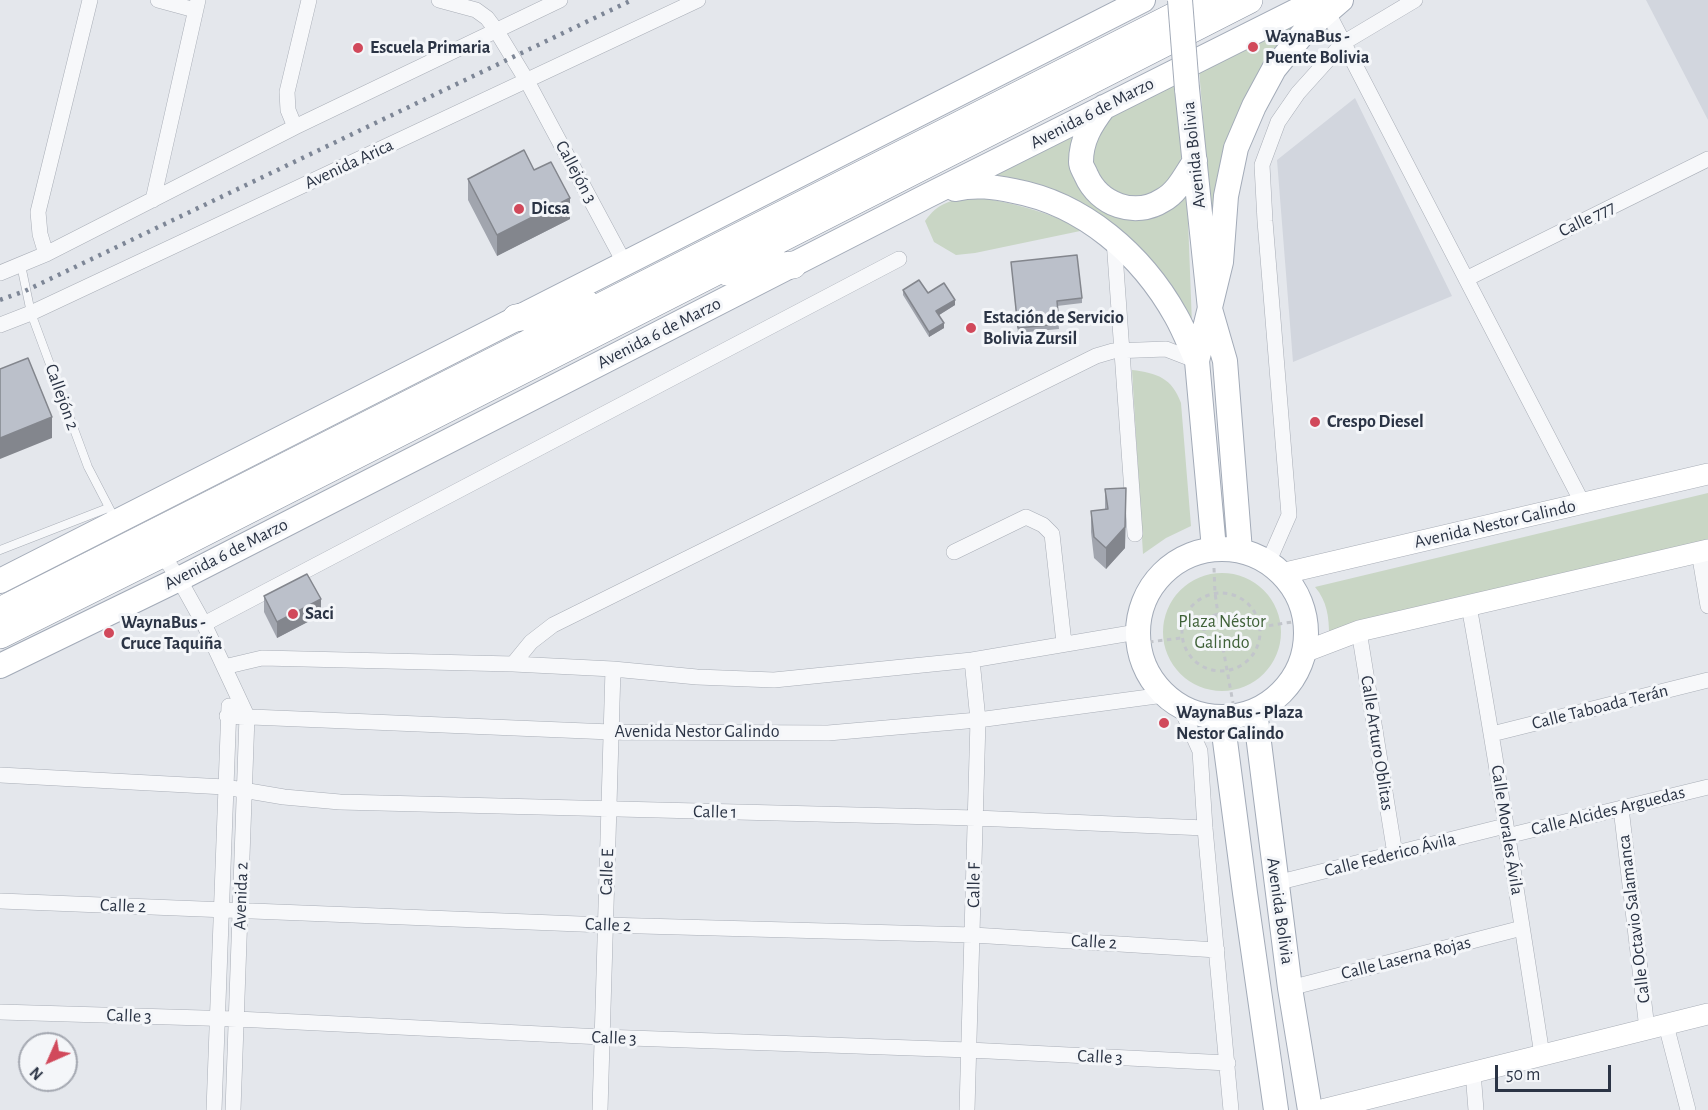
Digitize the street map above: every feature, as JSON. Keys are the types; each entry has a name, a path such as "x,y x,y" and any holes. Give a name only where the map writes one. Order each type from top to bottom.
{"highway":[{"name":"Avenida 6 de Marzo","path":"0,634 151,548 618,298 1206,0"},
{"name":"Avenida 6 de Marzo","path":"0,611 151,548 711,274 1249,0"},
{"path":"711,274 793,265"},
{"path":"516,318 618,298"}],"main road":[{"path":"1071,38 1107,0"},
{"path":"0,581 112,516 625,264 1143,0"},
{"name":"Avenida Bolivia","path":"1180,0 1210,309 1225,361 1240,551"},
{"path":"1210,309 1221,262 1226,196 1236,148 1254,106 1274,69 1328,4"},
{"name":"Avenida 6 de Marzo","path":"0,666 179,579 1104,107 1328,4"},
{"path":"1104,107 1089,127 1081,165 1089,183 1103,198 1119,206 1141,209 1164,200 1180,184 1195,161"},
{"path":"927,196 984,185 1026,193 1057,203 1087,219 1130,254 1152,279 1175,315 1197,361"},
{"name":"Avenida Bolivia","path":"1210,309 1197,361 1214,549"},
{"path":"1214,549 1240,551 1254,555 1275,568 1293,587 1305,620 1304,652 1298,671 1287,688 1272,702 1237,715 1197,714 1172,700 1152,680 1143,663 1138,638 1141,608 1152,585 1168,567 1190,555 1214,549"},
{"name":"Avenida Bolivia","path":"1237,715 1276,883 1310,1110"},
{"name":"Avenida Bolivia","path":"1237,715 1245,893 1276,1110"}],"street":[{"path":"46,254 40,234 38,212 90,0"},
{"path":"153,200 196,5 158,0"},
{"path":"295,127 288,110 287,92 309,0"},
{"path":"439,0 481,6"},
{"path":"0,273 46,254 295,127 560,0"},
{"name":"Avenida Arica","path":"0,325 31,313 698,0"},
{"path":"1275,568 1289,515 1262,165 1278,122 1298,93 1343,43 1415,0"},
{"path":"1328,4 1343,43 1583,504"},
{"name":"Callejón 3","path":"481,6 527,81 625,264"},
{"name":"Calle 777","path":"1466,279 1708,159"},
{"path":"1114,240 1135,534"},
{"path":"204,624 899,258"},
{"path":"513,664 531,642 553,625 1096,356 1122,351 1166,349 1197,361"},
{"name":"Avenida Nestor Galindo","path":"1275,568 1583,504 1708,474"},
{"name":"Avenida 2","path":"112,516 151,548 179,579 204,624 247,716 233,1110"},
{"path":"954,552 1026,517 1043,525 1052,534 1064,643"},
{"path":"1304,652 1359,632 1704,551 1708,606"},
{"name":"Calle Morales Ávila","path":"1469,606 1492,734 1542,1055"},
{"name":"Calle Arturo Oblitas","path":"1359,632 1395,854"},
{"path":"224,667 262,658 513,664 774,680 972,660 1064,643 1138,638"},
{"name":"Calle F","path":"967,1110 978,720 972,660"},
{"name":"Calle E","path":"600,1110 613,669"},
{"name":"Calle Taboada Terán","path":"1492,734 1708,680"},
{"name":"Avenida 2","path":"214,1110 227,716 231,685"},
{"path":"1172,700 1200,752 1231,1110"},
{"name":"Avenida Nestor Galindo","path":"227,716 611,732 828,733 1172,700"},
{"name":"Calle 1","path":"0,776 225,787 284,797 340,802 975,818 1205,828"},
{"name":"Calle Alcides Arguedas","path":"1506,831 1621,808 1708,787"},
{"name":"Calle Octavio Salamanca","path":"1621,808 1657,1027 1688,1110"},
{"name":"Calle Federico Ávila","path":"1276,883 1395,854 1506,831"},
{"name":"Calle 2","path":"0,901 605,925 972,935 1217,950"},
{"name":"Calle Laserna Rojas","path":"1290,988 1522,928"},
{"name":"Calle 3","path":"0,1012 217,1018 602,1037 969,1050 1228,1063"},
{"path":"1322,1110 1708,1014"},
{"path":"1473,1072 1476,1110"}],"lane":[{"name":"Callejón 2","path":"21,266 31,313 88,467 112,516"},
{"path":"0,550 112,516"}],"path":[{"path":"1214,549 1218,614"},
{"path":"1215,592 1240,597 1257,615 1260,627 1260,639 1256,651 1238,668 1227,671 1208,669 1193,660 1185,650 1182,638 1185,614 1203,596 1215,592"},
{"path":"1218,614 1229,616 1237,624 1236,640 1228,647 1211,646 1207,642 1204,630 1208,620 1218,614"},
{"path":"1260,627 1305,620"},
{"path":"1138,638 1182,638"},
{"path":"1223,648 1237,715"}],"shaded area":[{"path":"1646,0 1708,0 1708,120"},
{"path":"1355,98 1452,296 1293,362 1277,160"}],"green space":[{"path":"1313,13 1233,130 1217,177 1212,229 1199,69"},
{"path":"1175,80 1182,154 1177,172 1158,195 1124,199 1097,181 1091,153 1092,142 1113,115"},
{"path":"1079,134 1075,165 1154,216 1173,208 1187,193 1192,325 1160,272 1138,246 1114,224 1084,205 986,178"},
{"path":"972,197 1030,209 1085,230 956,255 934,242 925,221 945,203"},
{"path":"1132,370 1156,375 1168,382 1181,403 1191,526 1166,538 1143,554"},
{"path":"1708,493 1708,545 1329,635 1326,610 1315,587"},
{"name":"Plaza Néstor Galindo","path":"1222,573 1245,578 1264,590 1276,609 1281,632 1276,655 1264,674 1245,686 1222,691 1199,686 1180,674 1168,655 1163,632 1168,609 1180,590 1199,578"}],"building":[{"path":"524,150 534,170 551,162 570,198 497,235 468,179"},
{"path":"1077,255 1082,298 1057,301 1059,324 1018,328 1011,262"},
{"path":"919,280 928,293 944,283 955,300 936,311 944,323 929,332 903,290"},
{"path":"28,358 52,417 0,438 0,369"},
{"path":"1126,488 1125,527 1106,548 1094,537 1091,511 1108,509 1105,489"},
{"path":"307,574 321,599 277,622 264,596"}],"railway":[{"path":"0,300 25,291 632,0"}],"place":[{"name":"WaynaBus - Puente Bolivia","path":"1253,47"},
{"name":"Escuela Primaria","path":"358,48"},
{"name":"Dicsa","path":"519,209"},
{"name":"Estación de Servicio Bolivia Zursil","path":"971,328"},
{"name":"Crespo Diesel","path":"1315,422"},
{"name":"Saci","path":"293,614"},
{"name":"WaynaBus - Cruce Taquiña","path":"109,633"},
{"name":"WaynaBus - Plaza Nestor Galindo","path":"1164,723"}]}
